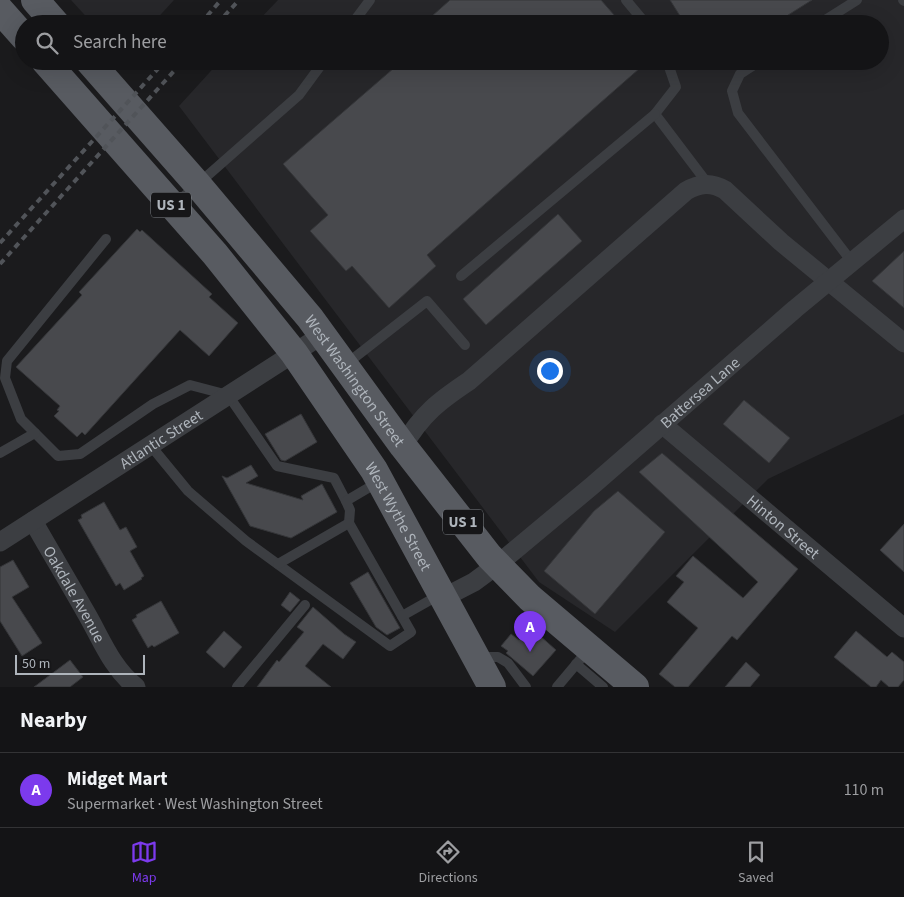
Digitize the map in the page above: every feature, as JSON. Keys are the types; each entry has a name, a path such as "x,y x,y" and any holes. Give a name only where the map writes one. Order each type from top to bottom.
{"main road":[{"path":"35,0 48,15"},
{"path":"0,10 15,27"},
{"name":"West Washington Street","path":"53,70 214,254 294,353"},
{"name":"West Washington Street","path":"97,70 198,185 310,318 403,446 497,565 583,656 630,685"},
{"name":"West Wythe Street","path":"294,353 380,481 492,687"}],"street":[{"path":"403,446 424,416 438,402 469,381 686,191 696,185 717,185 725,190 782,242 904,343"},
{"name":"Battersea Lane","path":"442,596 474,582 497,565 828,281 904,219"},
{"name":"Atlantic Street","path":"0,542 322,335"},
{"name":"Hinton Street","path":"662,424 904,628"},
{"name":"Oakdale Avenue","path":"33,521 86,612 112,662 125,678 136,687"}],"lane":[{"path":"359,15 370,0"},
{"path":"626,0 638,15"},
{"path":"833,15 857,0"},
{"path":"172,206 299,95 317,70"},
{"path":"461,276 655,114 676,87 670,70"},
{"path":"746,70 740,74 732,91 738,113 852,262"},
{"path":"655,114 708,184"},
{"path":"106,239 8,361 5,378 21,420 58,456 80,454 153,404 190,385 228,396 277,466 334,478 350,510 349,523 411,632 390,646 246,541 188,491 151,446"},
{"path":"344,365 427,301 465,345"},
{"path":"0,453 35,434"},
{"path":"346,501 380,481"},
{"path":"278,564 349,523"},
{"path":"402,616 442,596"},
{"path":"237,687 305,605"},
{"path":"561,685 583,656 603,687"},
{"path":"475,657 498,657 508,663 526,687"}],"shaded area":[{"path":"71,0 174,0 160,15 85,15"},
{"path":"278,0 904,0 904,414 768,479 615,632 539,582 179,106 212,70 889,70 889,15 264,15"}],"building":[{"path":"450,0 601,0 614,15 433,15"},
{"path":"670,0 812,0 788,15 679,15"},
{"path":"392,70 638,70 427,255 436,266 389,308 352,266 346,271 310,231 328,215 283,164"},
{"path":"558,214 582,241 486,325 463,299"},
{"path":"137,229 140,232 142,230 212,294 209,297 238,323 209,356 180,330 85,435 82,432 77,437 54,416 59,411 57,410 60,406 16,367 82,295 79,292"},
{"path":"904,251 904,308 872,281"},
{"path":"744,400 790,438 769,463 723,424"},
{"path":"301,414 317,442 285,461 281,460 265,434"},
{"path":"662,453 798,569 737,640 732,636 688,687 675,687 659,674 698,628 667,602 684,582 676,576 693,556 743,598 758,582 639,472"},
{"path":"251,465 258,476 246,483 303,500 301,496 322,484 337,512 291,538 250,526 222,476 227,478"},
{"path":"618,491 665,532 595,614 544,571 594,511"},
{"path":"104,502 120,530 126,527 137,547 130,551 144,576 124,590 120,583 116,586 78,520 82,518 81,515"},
{"path":"904,524 904,572 880,550"},
{"path":"13,560 29,587 12,597 42,643 22,656 0,621 0,567"},
{"path":"368,572 400,628 387,635 376,627 350,583"},
{"path":"290,592 300,600 290,612 281,605"},
{"path":"161,601 179,633 154,647 152,645 148,648 132,620 137,617 136,615"},
{"path":"313,607 356,642 343,659 323,644 305,666 331,687 257,687 277,660 279,662 304,632 297,627"},
{"path":"530,627 556,650 533,676 506,653 508,651 501,646 511,634 519,640"},
{"path":"224,631 242,647 224,668 206,652"},
{"path":"856,631 887,657 892,652 904,662 904,680 898,687 889,687 881,680 876,687 871,687 834,657"},
{"path":"70,660 83,677 70,687 34,687"},
{"path":"746,662 760,675 750,687 725,687"}],"railway":[{"path":"208,15 221,0"},
{"path":"225,15 239,0"},
{"path":"0,243 157,70"},
{"path":"0,264 175,70"}],"place":[{"name":"Midget Mart","path":"530,652"}]}
